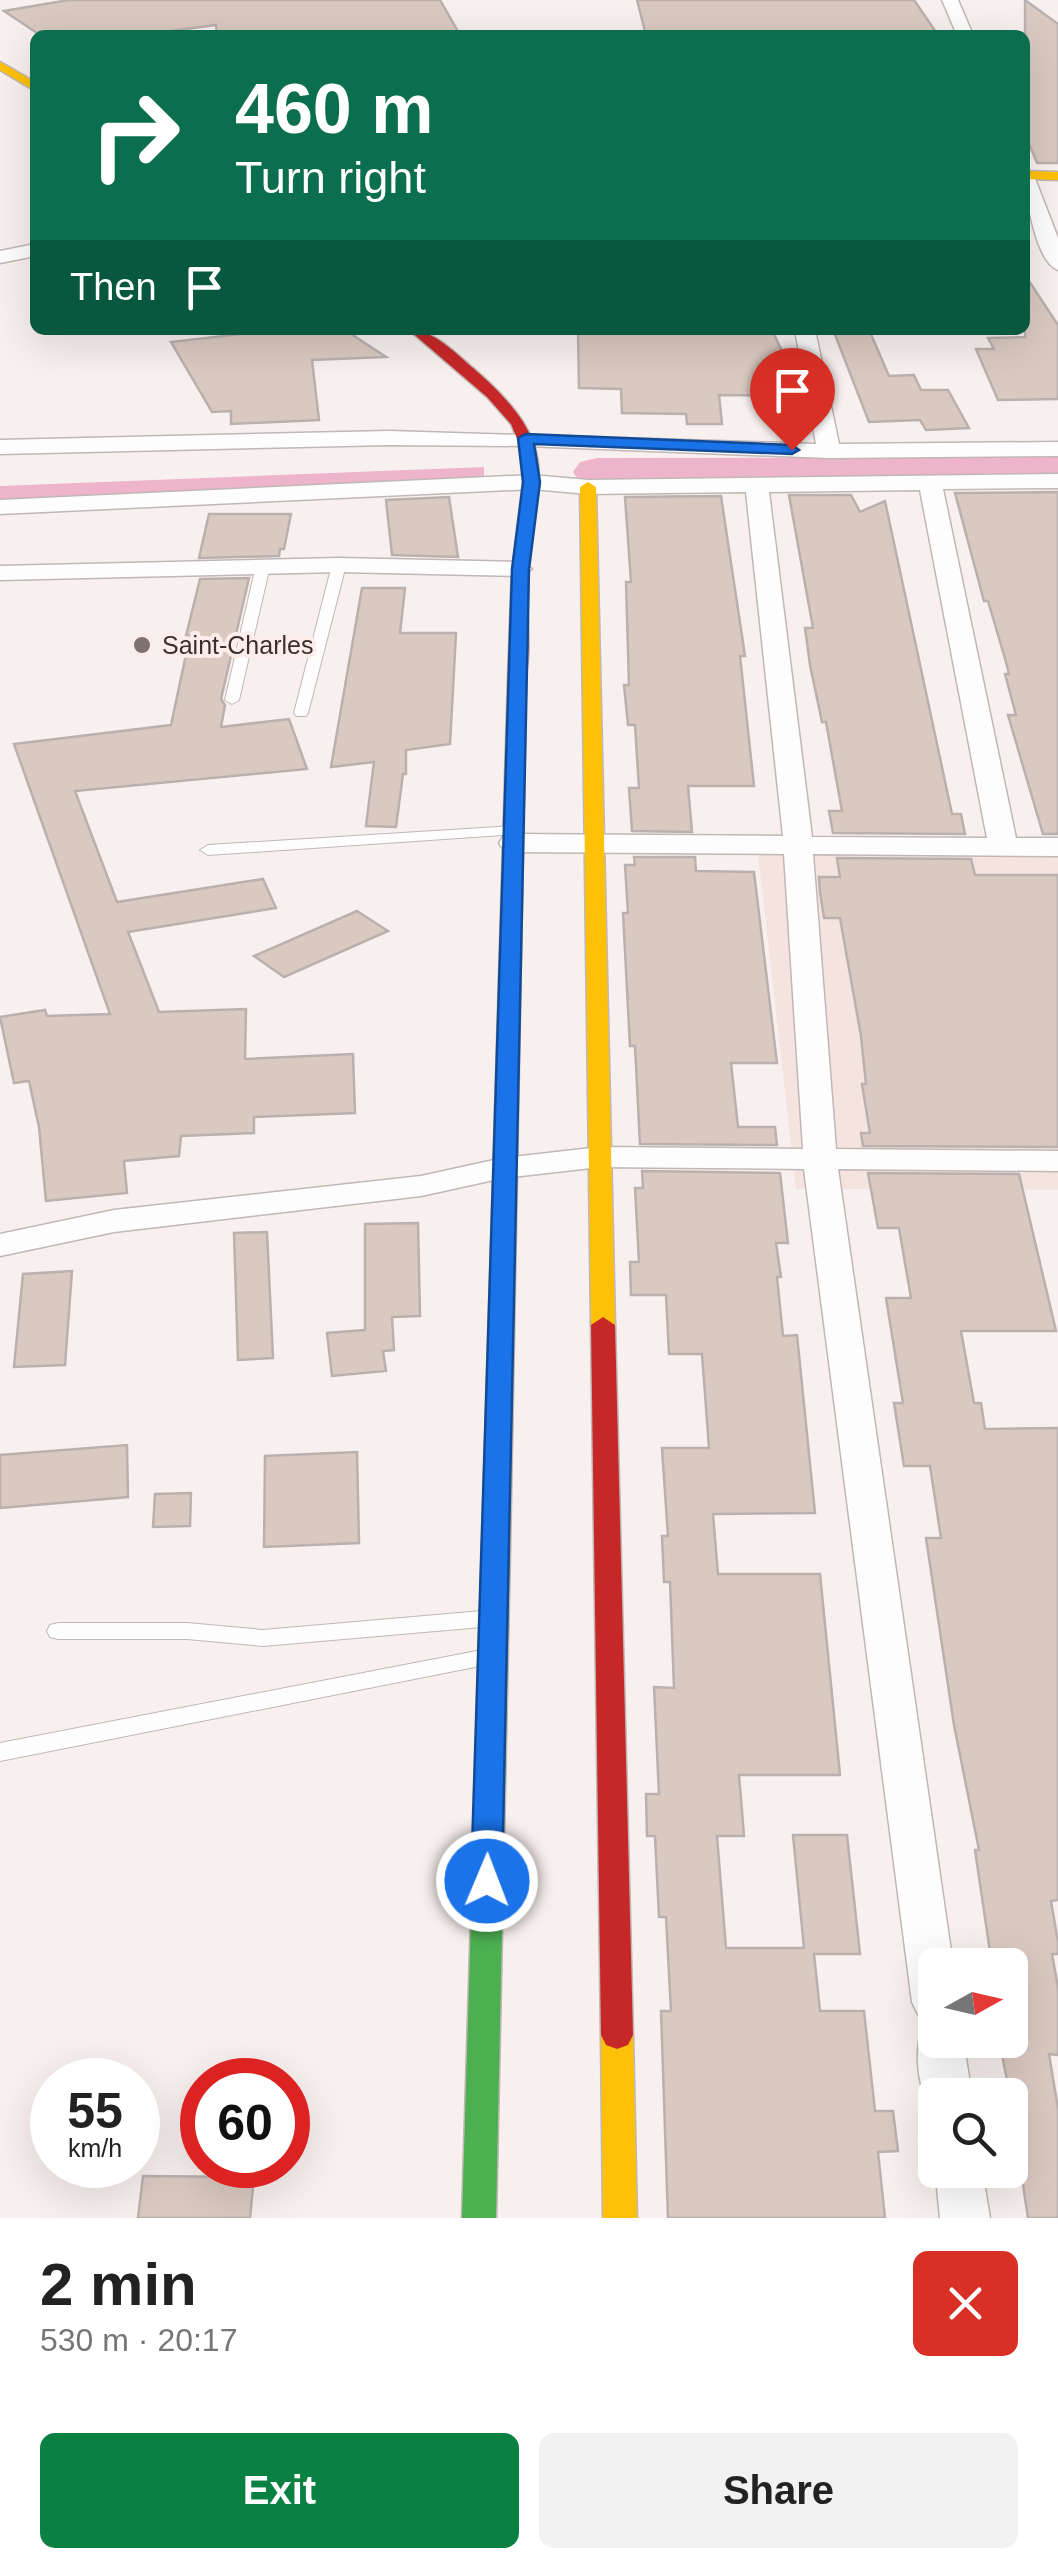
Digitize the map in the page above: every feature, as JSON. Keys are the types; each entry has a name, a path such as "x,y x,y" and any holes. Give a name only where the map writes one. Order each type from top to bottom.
{"main road":[{"path":"0,65 30,84"},
{"path":"1030,176 1058,176"},
{"path":"423,335 454,359 526,438 532,482 520,569 502,1168 479,2218"},
{"path":"588,487 620,2218"}],"street":[{"path":"950,0 962,30"},
{"path":"1030,189 1058,264"},
{"path":"0,257 30,251"},
{"path":"806,335 830,451"},
{"path":"0,447 215,439 526,438 830,451 1058,449"},
{"path":"0,507 532,482 588,487 1058,481"},
{"path":"930,484 1003,846"},
{"path":"757,486 798,842 820,1161 928,1948"},
{"path":"0,572 339,565 520,569"},
{"path":"513,837 1058,846"},
{"path":"1,1253 114,1222 421,1186 502,1168 600,1157 1058,1161"},
{"path":"960,2188 964,2218"}],"lane":[{"path":"300,713 339,565"},
{"path":"232,700 262,566"},
{"path":"208,850 513,837"},
{"path":"58,1631 187,1631 262,1638 493,1618"},
{"path":"0,1752 492,1656"}],"shaded area":[{"path":"484,467 484,479 0,500 0,486"},
{"path":"757,845 1058,849 1058,1190 796,1189"}],"building":[{"path":"69,0 440,0 457,30 216,30 216,25 178,30 32,30 4,11"},
{"path":"637,0 914,0 935,30 645,30"},
{"path":"1025,0 1058,24 1058,163 1037,163 1030,146 1030,30 1025,30"},
{"path":"1030,283 1058,325 1058,399 998,400 976,349 994,349 988,338 1030,335"},
{"path":"232,335 353,335 386,357 312,360 319,420 231,424 231,411 212,412 171,342"},
{"path":"578,335 774,335 803,396 719,395 722,424 687,424 686,414 622,413 621,389 579,388"},
{"path":"835,335 871,335 889,376 914,375 921,390 948,390 969,428 926,430 920,420 869,422"},
{"path":"1058,492 1058,834 1043,834 1008,715 1016,715 1005,674 1009,674 1006,662 988,601 984,601 955,493"},
{"path":"789,495 851,495 860,512 885,501 952,814 961,814 965,834 833,833 829,811 842,811 826,722 822,722 810,665 805,628 813,628"},
{"path":"721,496 745,656 740,656 754,786 688,786 692,832 632,831 629,788 639,788 635,725 628,725 624,685 629,685 626,582 631,582 625,497"},
{"path":"449,497 458,557 392,555 386,500"},
{"path":"209,514 291,514 284,549 280,549 279,556 199,558"},
{"path":"249,578 221,699 225,705 221,727 289,719 307,769 75,791 117,902 263,879 276,908 128,932 159,1012 246,1009 245,1059 353,1054 355,1113 254,1117 254,1133 181,1136 179,1156 124,1161 127,1193 46,1201 39,1127 29,1081 14,1083 0,1017 45,1010 47,1016 110,1014 14,744 171,725 200,579"},
{"path":"362,588 405,588 400,633 456,633 450,744 406,750 406,774 396,827 366,826 374,762 331,767"},
{"path":"634,857 695,857 696,871 754,872 777,1063 731,1063 738,1127 775,1127 777,1145 640,1144 623,913 628,913 625,865 635,865"},
{"path":"837,858 971,859 975,875 1058,875 1058,1147 863,1146 861,1133 870,1133 862,1084 866,1084 861,1036 840,918 824,918 820,892 819,877 840,877"},
{"path":"357,911 388,931 284,977 254,956"},
{"path":"642,1171 780,1173 788,1243 776,1243 783,1336 797,1335 815,1513 713,1514 718,1574 820,1574 840,1775 739,1775 744,1836 717,1836 726,1948 804,1948 793,1835 847,1835 860,1954 814,1954 820,2011 864,2011 875,2111 893,2111 898,2151 878,2152 885,2218 668,2218 661,2011 671,2011 666,1917 659,1917 655,1836 647,1836 646,1794 659,1794 654,1687 674,1688 670,1582 664,1582 662,1536 668,1536 662,1448 709,1448 702,1354 669,1354 666,1295 631,1295 630,1262 639,1262 635,1188 643,1188"},
{"path":"868,1173 1019,1174 1056,1331 961,1331 974,1403 981,1403 985,1429 1058,1428 1058,1900 1051,1901 1058,1942 1058,1954 1052,1954 1058,1988 1058,2055 1049,2054 1058,2109 1058,2218 1028,2218 1023,2188 1028,2188 1028,2078 1007,2078 1003,2058 1028,2058 1028,1948 989,1948 975,1850 979,1850 954,1725 926,1538 941,1538 930,1466 904,1466 894,1403 903,1403 886,1298 911,1298 899,1228 878,1228"},
{"path":"418,1223 420,1316 392,1317 394,1350 383,1351 386,1371 332,1376 327,1333 365,1330 365,1224"},
{"path":"267,1232 273,1358 238,1360 234,1233"},
{"path":"72,1271 65,1365 14,1367 23,1274"},
{"path":"127,1445 128,1497 0,1508 0,1455"},
{"path":"357,1452 359,1543 264,1547 265,1456"},
{"path":"191,1493 190,1526 153,1527 155,1494"},
{"path":"160,2176 180,2176 180,2188 253,2188 250,2218 138,2218 142,2188 160,2188"}],"waterway":[{"path":"597,472 1058,471"}],"traffic: fast":[{"path":"479,2218 496,1549"}],"traffic: slow":[{"path":"0,65 30,84"},
{"path":"1030,175 1058,176"},
{"path":"588,487 603,1325"},
{"path":"496,1549 517,678"},
{"path":"617,2035 620,2218"}],"traffic: jam":[{"path":"422,335 506,408 518,423 531,453 533,486 520,569 517,678"},
{"path":"603,1325 617,2035"}],"place":[{"name":"Saint-Charles","path":"142,645"}],"route":[{"path":"487,1881 520,569 532,482 526,438 792,450"}]}
